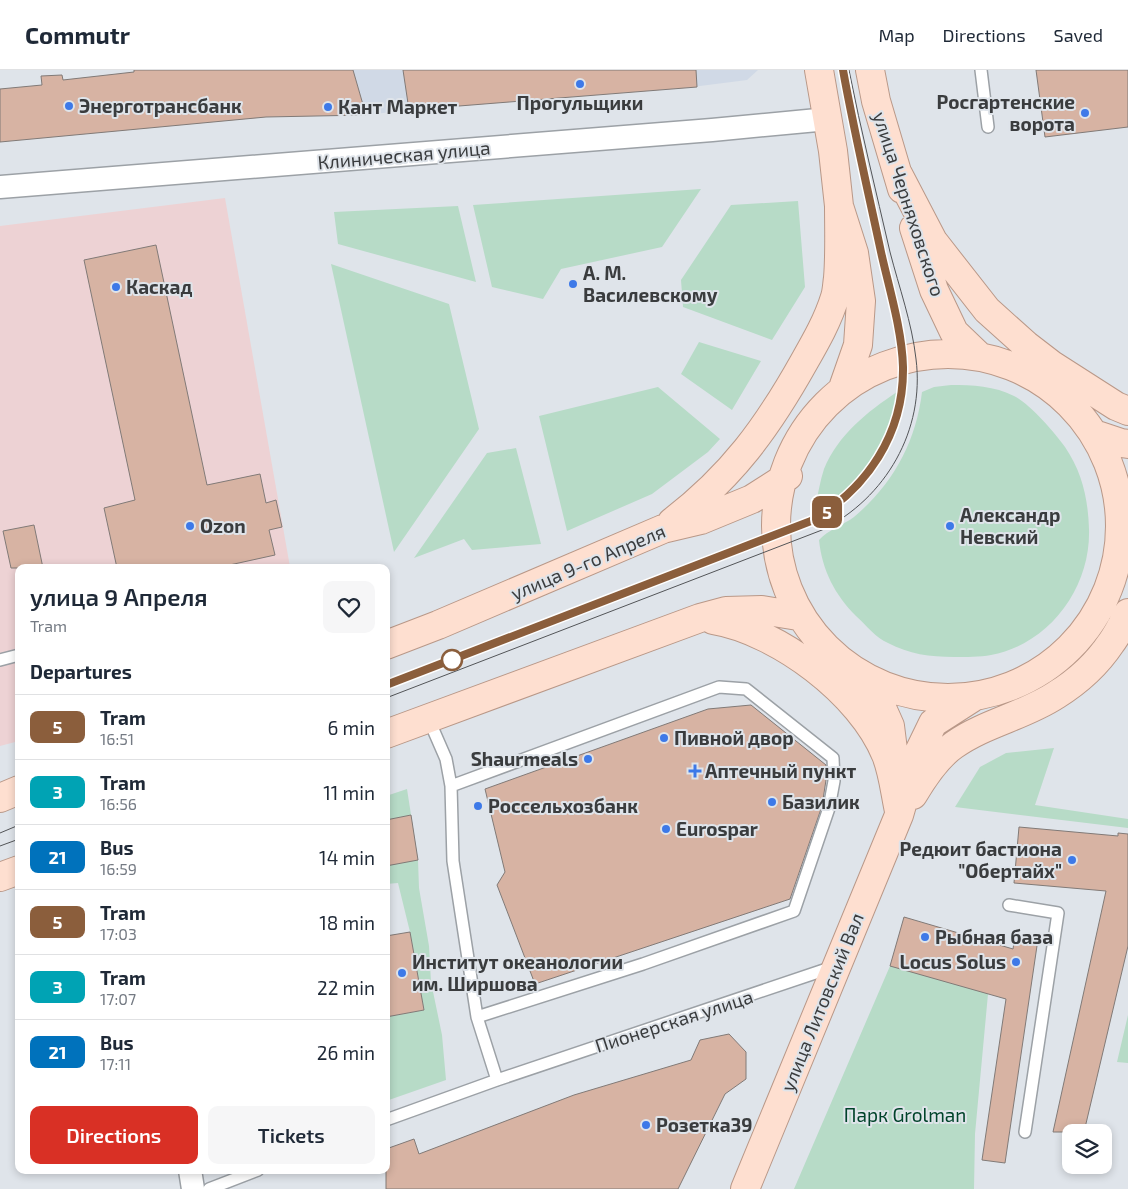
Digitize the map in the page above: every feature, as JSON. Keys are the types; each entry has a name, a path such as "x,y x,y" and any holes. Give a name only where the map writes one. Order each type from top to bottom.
{"main road":[{"path":"819,70 818,120 839,206 854,253 861,301 858,345 844,385"},
{"name":"улица Черняховского","path":"870,70 876,101 934,290 954,332 978,354"},
{"path":"897,172 933,241 987,310 1026,345 1052,365 1116,406 1128,411"},
{"path":"663,529 696,503 736,463 774,412 809,354 836,296 840,255 839,206"},
{"path":"938,352 978,354 1020,369 1049,385 1073,408 1094,434 1110,470 1116,492 1122,550 1105,595 1089,626 1067,651 1040,672 1012,686 973,697 934,699 907,695 870,681 845,665 798,616 774,549 773,536 776,517 788,476 797,455 833,397 844,385 881,368 916,357 938,352"},
{"path":"1094,434 1128,444"},
{"name":"улица 9-го Апреля","path":"390,643 438,625 663,529 701,520 752,500 788,476"},
{"path":"390,733 726,610 762,610 798,616"},
{"path":"899,815 926,774 952,746 978,730 1021,714 1056,696 1086,672 1112,642 1128,613"},
{"path":"700,618 731,623 761,634 782,645 806,662 859,709 887,755 899,815"},
{"name":"улица Литовский Вал","path":"870,681 890,726 899,815"},
{"name":"улица Литовский Вал","path":"745,1189 899,815 915,760 933,723 973,697"},
{"path":"0,798 15,792"},
{"path":"0,877 15,871"}],"street":[{"name":"Клиническая улица","path":"0,187 693,132 818,120"},
{"path":"191,1174 193,1189"}],"lane":[{"path":"981,70 988,127"},
{"path":"0,660 15,656"},
{"path":"451,786 719,687 746,690 833,758 834,781 828,808 794,911 644,964 477,1017"},
{"path":"429,720 446,759 451,786 453,862 477,1017 497,1080"},
{"path":"1009,905 1058,913 1025,1132"},
{"name":"Пионерская улица","path":"390,1118 510,1075 752,996 837,966"},
{"path":"209,1189 248,1174"}],"shaded area":[{"path":"353,70 758,70 747,80 700,86 366,115"},
{"path":"225,198 289,564 15,564 15,742 0,746 0,226"}],"green space":[{"path":"701,189 662,247 561,269 543,299 492,287 473,205"},
{"path":"798,201 805,287 772,340 683,307 681,280 731,205"},
{"path":"458,206 476,282 338,244 334,212"},
{"path":"331,264 449,304 479,429 394,552"},
{"path":"699,342 761,361 732,410 681,374"},
{"path":"951,385 999,390 1014,396 1027,405 1055,434 1071,456 1080,476 1087,507 1088,551 1083,572 1063,610 1048,626 1031,639 1012,649 987,656 945,657 920,654 896,647 879,638 849,608 836,591 826,572 819,540 854,517 880,491 891,476 908,445 919,410 922,392 934,387"},
{"path":"658,387 720,439 708,452 652,494 567,531 539,416"},
{"path":"897,392 890,426 871,462 844,493 816,512 815,507 824,469 837,445 864,416"},
{"path":"516,448 541,544 472,550 464,539 414,558 487,453"},
{"path":"1054,748 1035,805 1128,819 1128,828 955,807 980,767 1006,753"},
{"path":"407,789 418,860 419,888 429,946 431,982 442,1035 446,1080 390,1100 390,1016 424,1010 410,932 398,883 390,884 390,795"},
{"name":"Парк Grolman","path":"937,927 1001,945 988,994 975,1134 974,1189 794,1189 890,966"},
{"path":"1128,1015 1128,1063 1117,1062"}],"building":[{"path":"134,70 353,70 366,115 266,117 0,142 0,89 42,85 41,76 62,75 63,80 134,72"},
{"path":"403,70 696,70 697,87 409,110"},
{"name":"Росгартенские ворота","path":"1036,70 1128,70 1128,127 1045,137"},
{"path":"156,245 207,485 260,474 266,503 276,500 282,527 269,530 275,555 234,564 116,564 104,508 135,500 84,260"},
{"path":"34,525 42,564 15,564 15,568 11,568 3,531"},
{"path":"751,705 826,765 822,806 790,899 535,984 497,885 505,872 485,789 708,709"},
{"path":"411,815 418,860 390,865 390,819"},
{"path":"1019,827 1118,836 1118,833 1128,834 1128,946 1086,1124 1062,1124 1062,1132 1053,1132 1106,891 1014,883"},
{"path":"904,917 1013,949 1015,936 1038,939 1005,1163 982,1160 1006,999 890,966"},
{"name":"Институт океанологии им. Ширшова","path":"410,932 424,1010 390,1016 390,935"},
{"name":"Розетка39","path":"729,1034 746,1052 746,1079 725,1094 678,1189 386,1189 386,1174 390,1174 390,1148 414,1139 419,1154 574,1095 691,1060 700,1040"}],"tram line":[{"name":"5","path":"390,683 585,610 811,521 826,513 851,493 870,471 889,438 898,412 903,361 843,70"},
{"path":"390,696 822,530 845,516 865,500 882,481 896,459 907,436 914,411 917,385 916,359 912,332 890,252 849,70"},
{"path":"390,683 806,523 827,511 847,496 863,479 889,438 897,415 902,391 903,367 897,320 861,158"},
{"path":"0,833 15,827"},
{"path":"0,846 15,840"}],"place":[{"name":"Прогульщики","path":"580,84"},
{"name":"Энерготрансбанк","path":"69,106"},
{"name":"Кант Маркет","path":"328,107"},
{"name":"Росгартенские ворота","path":"1085,113"},
{"name":"А. М. Василевскому","path":"573,284"},
{"name":"Каскад","path":"116,287"},
{"name":"Ozon","path":"190,526"},
{"name":"Александр Невский","path":"950,526"},
{"name":"Пивной двор","path":"664,738"},
{"name":"Shaurmeals","path":"588,759"},
{"name":"Аптечный пункт","path":"695,771"},
{"name":"Базилик","path":"772,802"},
{"name":"Россельхозбанк","path":"478,806"},
{"name":"Eurospar","path":"666,829"},
{"name":"Редюит бастиона \"Обертайх\"","path":"1072,860"},
{"name":"Рыбная база","path":"925,937"},
{"name":"Locus Solus","path":"1016,962"},
{"name":"Институт океанологии им. Ширшова","path":"402,973"},
{"name":"Розетка39","path":"646,1125"}]}
